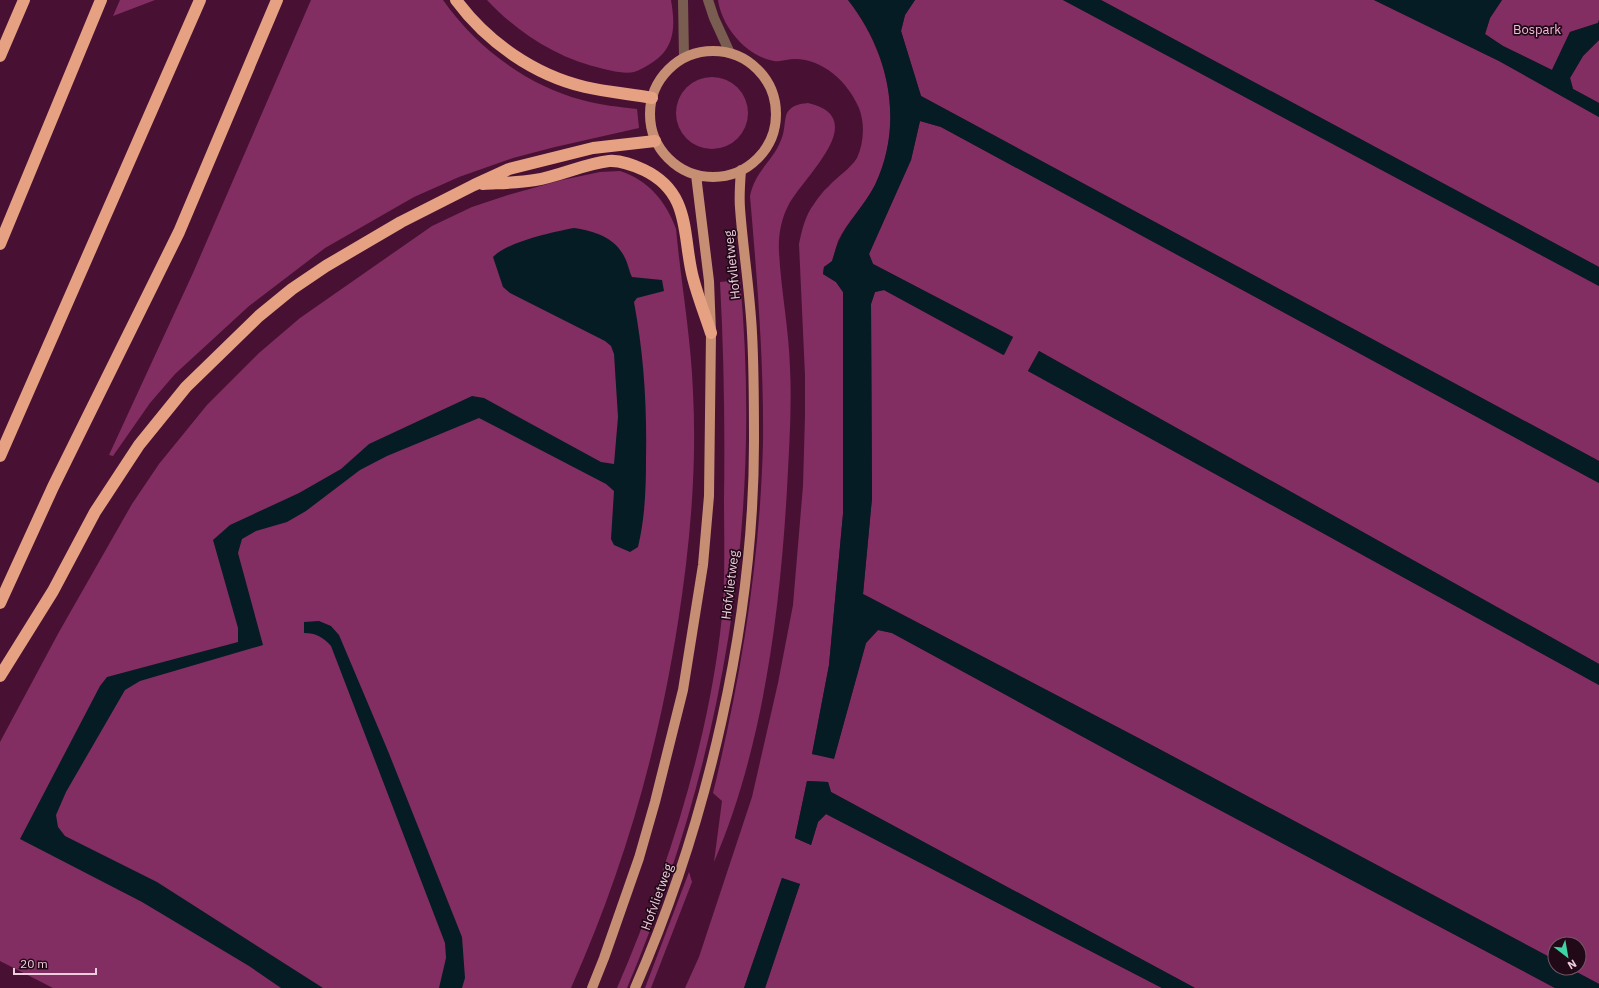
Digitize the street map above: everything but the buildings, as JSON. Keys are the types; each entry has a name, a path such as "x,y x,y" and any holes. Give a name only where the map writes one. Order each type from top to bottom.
{"highway":[{"path":"0,56 24,0"},
{"path":"0,244 101,0"},
{"path":"0,456 200,0"},
{"path":"0,603 53,488 179,232 277,0"},
{"path":"456,0 480,29 495,42 523,62 554,78 585,87 652,98"},
{"path":"0,676 53,591 95,512 139,445 191,382 259,316 292,289 326,266 401,222 509,169 593,148 655,141"},
{"path":"474,185 536,180 590,164 611,161 629,163 658,179 673,194 680,206 684,218 693,277 711,333"}],"main road":[{"path":"707,51 730,53 750,63 762,74 770,88 776,109 770,141 758,158 741,170 714,177 696,175 672,162 665,156 655,141 650,120 652,98 660,79 667,70 684,57 707,51"},
{"name":"Hofvlietweg","path":"635,988 667,908 698,812 724,710 745,581 751,509 754,444 752,334 740,206 741,170"},
{"name":"Hofvlietweg","path":"592,988 639,858 683,690 703,565 709,496 711,333 709,281 696,175"}],"street":[{"path":"683,0 684,57"},
{"path":"708,0 714,18 730,53"}],"green space":[{"path":"120,0 155,0 113,16"},
{"path":"311,0 443,0 456,17 487,48 522,74 541,85 582,100 603,105 637,109 639,128 513,158 459,177 414,197 325,248 249,306 175,374 150,403 113,456 109,455 193,273"},
{"path":"487,0 671,0 673,18 672,34 670,42 661,56 651,63 634,72 626,73 615,71 587,65 540,44 512,24"},
{"path":"718,0 848,0 874,43 882,65 888,89 890,113 889,137 884,161 875,185 842,234 838,241 832,262 824,267 823,274 836,282 843,292 843,514 829,665 812,754 834,758 866,643 878,630 892,633 1133,764 1555,988 1195,988 831,792 828,782 807,781 795,838 811,845 818,822 826,814 1162,988 765,988 800,884 782,878 744,988 685,988 699,957 752,797 778,683 793,605 803,486 805,416 805,375 799,244 808,213 825,190 857,158 863,133 859,108 848,89 841,81 825,68 815,63 795,59 774,61 754,53 745,47 730,30 720,10"},
{"path":"915,0 1063,0 1599,286 1599,461 921,96 901,31 905,15"},
{"path":"1101,0 1374,0 1499,61 1599,117 1599,267"},
{"name":"Bospark","path":"1502,0 1599,0 1599,20 1598,23 1570,32 1552,70 1503,46 1485,34 1490,18"},
{"path":"1599,40 1599,103 1573,89 1570,78 1583,56"},
{"path":"712,77 732,83 742,93 748,113 742,133 732,143 712,149 692,143 682,133 676,113 682,93 692,83"},
{"path":"808,103 826,111 834,121 834,135 828,150 788,206 782,222 780,234 780,267 787,325 791,383 787,489 780,583 774,631 757,726 745,773 731,818 714,862 722,801 713,793 732,707 747,620 758,532 761,487 763,412 761,350 750,196 756,179 773,155 781,140 787,113 796,105"},
{"path":"920,121 941,127 1599,483 1599,664 1039,351 1028,371 1599,685 1599,984 1584,976 1587,976 1587,936 1547,936 1547,956 1146,742 863,594 872,498 871,304 875,292 884,290 1003,355 1013,337 873,264 869,254 911,160"},
{"path":"620,171 639,180 655,193 667,209 676,229 692,371 694,449 692,507 686,565 670,670 649,763 623,854 590,943 571,988 53,988 0,961 0,742 59,632 132,504 159,464 207,405 259,353 300,318 432,226 472,207 508,195 562,180 600,172"},
{"path":"740,280 746,371 745,462 739,552 728,641 711,729 688,816 660,903 627,988 617,988 651,903 681,814 704,724 713,679 722,617 724,567 724,391 720,282"},
{"path":"689,872 692,882 651,988 645,988"}],"water":[{"path":"848,0 915,0 905,15 901,31 921,96 1599,461 1599,483 941,127 920,121 911,160 869,254 873,264 1013,337 1004,355 884,290 875,292 871,304 872,498 863,594 1146,742 1547,956 1547,976 1584,976 1599,984 1599,988 1555,988 1133,764 892,633 878,630 866,643 834,759 812,754 829,665 843,514 843,292 836,282 823,274 824,267 832,261 842,234 875,185 884,162 889,138 890,113 888,89 883,65 874,42 862,20"},
{"path":"1063,0 1101,0 1599,267 1599,286"},
{"path":"1374,0 1502,0 1490,18 1485,34 1503,46 1552,70 1570,32 1598,23 1599,20 1599,40 1583,56 1570,78 1573,89 1599,103 1599,117 1499,61"},
{"path":"574,228 596,233 615,244 620,249 627,261 632,277 662,280 664,291 637,298 634,302 644,380 646,419 644,514 638,547 630,552 614,545 611,539 614,491 606,484 479,418 387,456 360,470 306,511 287,522 256,531 242,539 238,553 263,645 140,681 125,690 66,792 56,815 58,827 65,836 157,882 323,988 281,988 249,966 142,902 20,839 100,686 107,677 238,642 238,628 213,540 230,525 299,493 341,469 369,444 472,396 484,398 601,462 614,464 618,417 614,354 611,346 605,341 510,293 503,287 493,257 519,242"},
{"path":"1039,351 1599,664 1599,685 1028,371"},
{"path":"319,621 331,626 339,635 388,751 462,937 465,978 462,988 439,988 446,958 445,943 331,646 319,636 304,633 304,622"},
{"path":"807,781 828,782 831,792 1195,988 1162,988 826,814 818,822 811,845 795,838"},
{"path":"782,878 800,884 765,988 744,988"}]}
